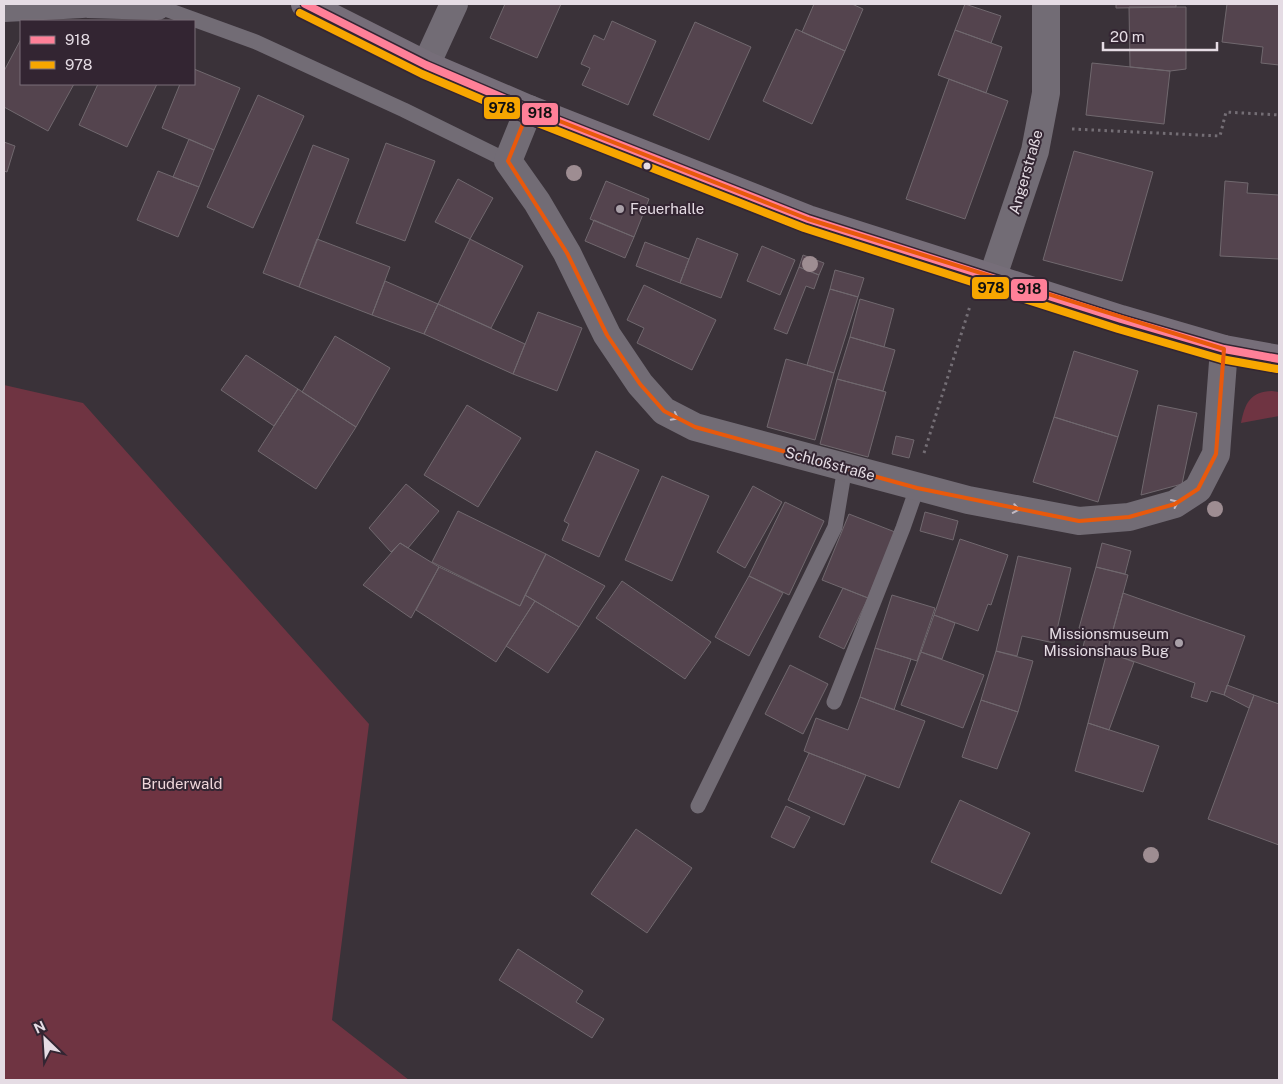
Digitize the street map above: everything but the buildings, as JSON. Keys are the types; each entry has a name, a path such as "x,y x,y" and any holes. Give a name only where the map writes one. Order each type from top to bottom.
{"street":[{"path":"4,8 82,4"},
{"path":"88,4 157,5"},
{"path":"305,4 426,65 529,109 808,219 986,277 1224,349 1279,360"},
{"path":"426,65 454,4"},
{"name":"Angerstraße","path":"986,277 1035,151 1046,93 1046,4"},
{"path":"508,161 529,109"},
{"name":"Schloßstraße","path":"508,161 537,202 567,253 608,335 640,384 664,411 695,427 915,487 968,500 1079,521 1129,517 1175,504 1198,489 1216,454 1224,349"}],"lane":[{"path":"157,5 256,42 404,110 508,161"},
{"path":"698,806 835,526 845,467"},
{"path":"834,702 903,528 915,487"}],"path":[{"path":"1039,128 1220,136 1226,112 1279,115"},
{"path":"915,487 986,277"}],"highlighted area":[{"path":"529,109 808,219 1224,349 1216,454 1198,489 1175,504 1129,517 1079,521 917,488 695,427 664,411 640,384 607,335 567,253 508,161"}],"green space":[{"name":"Bruderwald","path":"4,385 83,403 369,724 332,1020 409,1080 4,1080"},
{"path":"1272,391 1279,392 1279,416 1241,423 1244,410 1250,400 1258,394"}],"transit line":[{"name":"918","path":"305,4 426,65 529,109 808,219 1121,319 1224,349 1279,359"},
{"name":"978","path":"300,13 422,74 525,118 804,228 1118,329 1221,359 1277,369"}],"place":[{"name":"Feuerhalle","path":"620,209"},
{"name":"Missionsmuseum Missionshaus Bug","path":"1179,643"}]}
